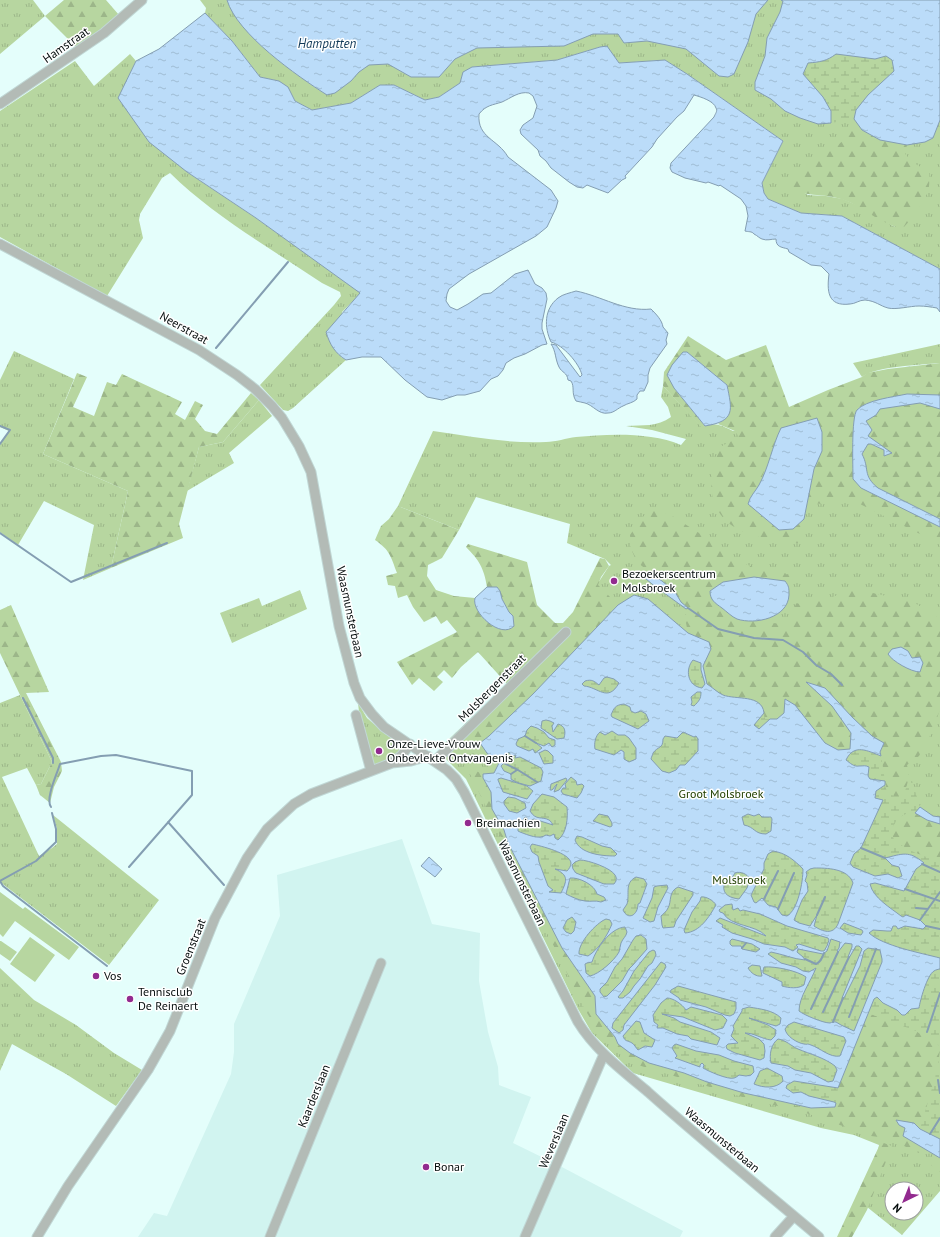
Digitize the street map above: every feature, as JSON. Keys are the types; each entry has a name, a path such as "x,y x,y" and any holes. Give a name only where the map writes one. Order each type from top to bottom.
{"street":[{"name":"Hamstraat","path":"0,104 104,33 142,0"},
{"name":"Neerstraat","path":"0,244 199,350 237,375 255,389 282,418 299,446 313,480"},
{"name":"Waasmunsterbaan","path":"313,480 339,626 354,683 360,698 384,727 431,758 456,779 464,792 578,1022 585,1033 604,1054 674,1116 819,1237"},
{"name":"Molsbergenstraat","path":"431,758 566,632"},
{"path":"356,715 371,771"},
{"name":"Groenstraat","path":"392,763 402,755 410,744"},
{"name":"Groenstraat","path":"37,1237 68,1186 148,1070 170,1031 215,918 247,858 267,829 294,804 311,794 392,763 431,758"},
{"name":"Kaarderslaan","path":"270,1237 381,963"},
{"name":"Weverslaan","path":"525,1237 604,1054"},
{"path":"775,1237 794,1216"}],"shaded area":[{"path":"402,839 432,924 480,933 479,981 488,1032 498,1067 499,1085 531,1097 513,1143 683,1231 680,1237 138,1237 154,1213 167,1216 231,1074 234,1052 234,1024 280,916 277,875"}],"green space":[{"path":"0,0 33,0 45,16 0,54"},
{"path":"64,0 106,0 119,15 101,31 77,48 45,16"},
{"path":"200,0 940,0 940,269 842,216 801,213 768,199 764,193 762,183 783,141 665,60 619,63 607,47 600,47 557,60 472,67 460,83 439,97 425,100 394,85 380,85 351,103 312,110 295,101 288,88 279,81 260,77 232,41 205,13 206,8","holes":["786,182 865,203 895,227 859,206 843,199 808,195"]},
{"path":"130,54 136,61 119,98 187,172 256,218 361,293 342,312 341,357 346,360 288,411 283,410 260,385 334,305 341,296 340,292 322,283 224,218 187,189 170,173 162,178 140,214 139,220 143,238 107,296 0,237 0,111 75,61 94,86"},
{"path":"836,54 875,59 886,56 892,60 894,71 868,95 856,110 854,119 831,123 831,111 803,74 808,63 823,61"},
{"path":"854,119 862,130 880,140 907,145 905,154 912,162 929,172 929,186 926,196 917,211 903,228 880,220 844,200 828,196 806,194 785,185 787,180 806,163 826,154 844,140"},
{"path":"688,336 726,360 766,345 789,407 862,377 867,373 940,363 940,519 878,488 873,483 868,475 865,459 862,454 864,449 871,444 884,450 885,457 892,453 868,436 871,427 866,421 876,415 857,410 861,488 940,527 940,544 852,500 843,499 824,504 807,503 814,469 822,450 776,439 759,485 750,498 748,504 779,530 793,529 803,519 798,543 750,534 736,528 725,519 716,507 712,492 712,473 720,447 739,437 735,431 718,424 728,416 727,385 687,352 674,388 705,426 702,428 663,386 664,372"},
{"path":"940,344 940,363 888,368 877,370 862,377 853,363"},
{"path":"14,351 74,379 43,454 128,491 111,568 83,580 94,525 44,501 18,545 0,532 0,445 9,431 0,427 0,380"},
{"path":"77,373 87,377 73,407 94,416 107,382 116,385 122,374 182,402 175,414 185,420 195,401 203,405 195,419 205,431 217,434 251,393 259,400 223,442 199,447 179,524 183,538 111,568 128,491 43,454"},
{"name":"Groot Molsbroek","path":"940,382 940,1191 924,1210 924,1181 884,1181 884,1221 867,1207 884,1165 876,1161 879,1145 854,1135 821,1128 633,1073 592,1033 578,1009 466,779 446,759 440,749 447,741 456,747 502,704 611,565 605,559 567,543 570,524 476,497 459,530 398,506 433,431 518,442 550,442 588,436 629,435 656,438 681,445 686,439 652,430 626,426 655,424 671,417 668,407 661,397 663,386 702,427 710,424 722,426 733,431"},
{"path":"259,400 272,416 229,453 234,463 187,491 199,447 223,442"},
{"path":"398,506 459,530 442,558 428,565 427,576 436,590 454,596 475,598 475,605 484,618 513,616 509,612 497,587 487,587 480,565 466,547 468,544 527,562 537,605 555,623 563,623 573,612 600,558 605,559 609,566 601,577 598,585 618,605 533,694 489,736 466,751 447,741 507,684 478,652 461,667 452,678 444,670 437,677 443,682 434,691 419,678 412,685 397,662 457,632 447,620 441,624 436,616 424,622 413,607 407,595 398,598 395,586 388,585 386,576 397,573 387,551 375,540 381,526 389,519"},
{"path":"651,509 669,514 707,538 731,558 760,570 791,575 789,587 785,581 754,577 723,582 710,591 713,602 737,619 761,619 773,617 767,620 772,623 787,624 796,604 832,597 855,589 913,602 935,615 940,620 940,709 933,730 919,756 907,765 908,780 903,796 894,796 887,792 880,752 884,743 872,736 825,688 807,682 832,706 851,733 850,749 838,750 825,743 795,705 785,699 784,713 777,719 765,719 757,701 723,695 707,684 703,666 711,649 709,642 688,633 685,618 688,608 681,602 674,592 637,562 631,549 630,535 641,519"},
{"path":"300,590 307,609 232,643 220,613 259,598 262,606"},
{"path":"11,605 49,692 26,693 61,762 62,771 54,787 50,803 40,795 36,785 41,784 52,762 0,653 0,610"},
{"path":"693,660 701,663 704,686 695,686 690,679 689,669"},
{"path":"607,677 614,679 619,683 610,693 584,686 582,684 585,681"},
{"path":"697,692 701,692 699,700 694,706 690,705 692,702 691,697"},
{"path":"20,695 52,762 41,784 36,785 27,768 2,777 39,856 57,844 57,829 53,815 159,900 109,965 0,882 0,703"},
{"path":"358,703 367,718 397,742 400,747 400,751 396,756 374,765 364,735"},
{"path":"624,704 646,714 650,720 638,729 612,717 611,715 615,707"},
{"path":"764,713 765,719 770,719 759,730 754,725"},
{"path":"546,720 554,723 552,726 553,732 558,724 564,727 564,738 557,739 541,728 542,721"},
{"path":"531,726 540,729 549,738 555,740 555,745 552,747 549,743 544,746 538,743 536,744 542,748 535,753 533,750 526,750 519,747 516,744 518,739 525,736 528,728"},
{"path":"612,731 627,736 632,740 636,749 636,759 629,762 603,751 595,750 597,735 602,732"},
{"path":"683,732 687,735 696,736 698,739 697,752 689,762 677,769 669,773 662,771 651,759 654,751 658,749 665,736 679,736"},
{"path":"860,749 881,756 885,781 870,779 868,776 869,767 855,765 846,760 848,756"},
{"path":"545,750 553,756 553,763 543,763 539,753"},
{"path":"509,752 510,755 515,754 541,768 543,772 541,781 530,786 514,781 509,772 504,771 501,766 505,761 504,758"},
{"path":"474,770 483,774 483,778 491,792 492,809 504,830 508,843 562,948 595,996 596,1004 619,1044 630,1053 639,1057 739,1092 797,1106 820,1109 836,1106 838,1088 868,1013 916,1031 940,1046 936,1077 920,1129 914,1123 905,1128 917,1144 933,1154 919,1153 887,1138 871,1136 806,1113 749,1099 638,1065 621,1055 597,1030 583,1006 470,774"},
{"path":"910,774 920,807 915,813 911,811 898,818 891,830 894,840 905,847 921,855 940,860 940,958 884,942 869,933 872,930 887,931 893,926 926,926 918,920 903,917 894,912 879,898 870,884 875,883 904,891 916,869 923,863 892,865 899,867 902,876 898,878 888,874 875,876 853,866 850,863 854,854 861,848 879,799 875,798 876,791 885,785 887,792 894,796 903,796"},
{"path":"571,777 578,785 582,784 584,786 577,798 563,794 561,791"},
{"path":"501,778 527,786 533,791 527,799 503,792 498,780"},
{"path":"566,778 567,780 559,790 554,792 556,785 550,790 551,784"},
{"path":"542,794 554,797 567,807 565,829 558,840 547,834 539,838 518,831 517,827 525,817 529,821 534,819 553,825 538,818 530,811 533,804"},
{"path":"508,797 515,798 525,803 526,808 517,813 509,811 504,804 504,801"},
{"path":"911,811 940,816 940,860 916,853 894,840 891,830 898,818"},
{"path":"599,814 608,816 612,826 610,827 593,821"},
{"path":"748,814 751,816 759,814 762,817 771,817 771,831 766,834 759,834 744,825 742,817"},
{"path":"577,836 611,848 617,854 615,856 604,855 586,851 582,849 575,841"},
{"path":"532,844 555,850 570,859 571,865 567,871 556,869 565,876 566,879 562,893 549,892 552,890 548,886 539,859 530,847"},
{"path":"773,851 786,855 803,869 801,888 797,902 791,913 787,916 782,915 780,910 768,905 762,898 756,903 754,902 751,895 764,869 764,863 768,854"},
{"path":"580,860 590,862 612,872 615,875 616,881 614,884 604,884 576,873 572,865"},
{"path":"814,868 831,869 842,872 847,874 853,883 838,924 833,930 830,931 820,930 814,926 816,917 810,926 794,920 802,900 808,891 805,882 807,875 806,872"},
{"name":"Molsbroek","path":"735,873 744,873 750,879 747,888 740,899 733,898 724,891 724,885 730,881"},
{"path":"572,877 593,887 597,894 606,900 601,902 584,901 565,894 570,878"},
{"path":"636,877 644,879 647,884 635,914 630,916 623,910 628,900 628,889 630,882"},
{"path":"657,885 667,885 668,888 658,907 654,921 650,922 643,919 652,898 654,887"},
{"path":"678,887 693,892 693,895 676,921 674,927 663,928 661,916 673,891"},
{"path":"0,892 23,909 25,907 79,947 69,960 15,921 3,937 0,934"},
{"path":"701,897 705,897 716,905 710,916 698,929 694,932 685,933 684,930 692,912 700,901"},
{"path":"732,904 733,910 737,908 740,911 742,910 760,914 787,926 828,938 827,946 824,951 821,951 799,944 793,951 763,944 732,933 716,921 720,918 766,935 756,929 735,923 720,912 719,910 725,905"},
{"path":"572,917 576,921 574,931 571,934 566,932 563,928 567,920"},
{"path":"606,919 612,923 606,937 588,956 579,954 578,953 583,942 588,935"},
{"path":"844,923 862,930 863,932 861,935 848,933 840,928"},
{"path":"624,927 627,934 621,943 620,951 617,956 606,967 594,975 590,976 586,973 585,965 592,962 604,940 613,931"},
{"path":"641,935 646,939 647,949 629,969 622,981 607,996 604,997 600,992 600,989 622,959 636,936"},
{"path":"30,937 55,955 35,982 10,964"},
{"path":"732,939 752,944 760,949 756,952 742,949 741,947 732,946 730,945 730,941"},
{"path":"831,939 840,941 838,952 845,943 852,944 848,957 856,946 859,946 862,949 842,998 860,966 864,951 868,948 880,950 882,962 854,1031 836,1022 822,1022 798,1011 815,969 809,972 803,971 796,967 781,963 768,954 771,952 801,959 805,958 797,952 798,949 823,954 829,946"},
{"path":"0,941 17,952 10,961 0,954"},
{"path":"653,950 655,951 655,957 640,979 630,992 623,998 618,997 634,971 649,952"},
{"path":"661,962 665,964 666,967 655,985 624,1025 623,1030 619,1034 611,1028 613,1023"},
{"path":"752,965 760,966 762,976 756,975 748,968"},
{"path":"764,967 780,968 798,972 806,977 804,985 795,988 782,986 782,982 763,973"},
{"path":"0,968 34,1000 76,1025 114,1053 142,1070 116,1106 66,1074 12,1044 0,1071"},
{"path":"940,969 940,1046 916,1031 868,1013 874,999 877,997 883,1003 897,1010 902,1015 905,1015 911,1009 919,1008 922,994 929,977 934,971"},
{"path":"678,986 736,1002 734,1014 730,1016 722,1015 719,1012 706,1007 680,1000 670,992"},
{"path":"667,998 678,1002 686,1010 691,1007 722,1015 727,1020 723,1028 715,1030 683,1017 666,1015 711,1032 720,1038 717,1045 691,1039 685,1035 677,1034 663,1028 657,1028 653,1015 661,1003"},
{"path":"749,1007 762,1009 778,1015 781,1018 780,1024 777,1026 750,1018 776,1030 775,1036 771,1040 746,1033 765,1044 764,1059 760,1060 735,1053 727,1049 726,1046 728,1044 738,1043 731,1036 734,1029 733,1026 742,1009"},
{"path":"636,1020 640,1022 644,1033 655,1040 652,1047 645,1046 638,1050 633,1044 625,1040 623,1036"},
{"path":"794,1022 844,1037 846,1040 840,1056 833,1056 814,1046 792,1039 787,1034 785,1029 788,1025"},
{"path":"779,1039 798,1049 822,1058 835,1066 837,1070 833,1081 828,1082 811,1073 771,1063 771,1050 776,1041"},
{"path":"676,1044 696,1051 719,1055 753,1066 754,1072 751,1075 746,1076 739,1075 735,1077 725,1077 709,1071 701,1066 700,1067 674,1058 677,1056 672,1049"},
{"path":"940,1052 940,1139 920,1129 937,1071"},
{"path":"767,1068 782,1076 783,1081 780,1084 769,1087 754,1083 760,1071"},
{"path":"794,1081 838,1088 836,1103 809,1096 801,1092 793,1093 786,1088 787,1085"},
{"path":"881,1142 892,1146 867,1210 852,1237 837,1237"},
{"path":"935,1155 940,1158 940,1172 931,1165"},
{"name":"Groot Molsbroek","path":"884,1221 914,1221 902,1235"}],"water":[{"name":"Hamputten","path":"227,0 768,0 756,14 748,42 734,74 728,77 719,76 686,49 647,41 624,43 618,34 593,34 564,46 477,48 455,59 439,77 411,77 388,64 369,65 335,93 327,95 285,66 255,40 233,13"},
{"path":"781,0 940,0 940,120 933,138 925,142 907,145 880,140 862,130 854,119 856,110 868,95 894,71 892,60 886,56 875,59 836,54 823,61 808,63 803,74 823,97 831,111 831,123 818,124 800,118 785,111 771,99 755,90 755,82 765,56 767,38 780,12 783,1"},
{"path":"205,13 232,41 260,77 279,81 288,87 295,101 312,110 351,103 380,85 394,85 425,100 439,97 460,83 463,72 472,67 557,60 607,46 619,63 665,60 783,141 762,183 764,193 768,199 801,213 842,216 940,269 940,312 937,308 924,306 895,309 888,308 872,301 865,300 852,304 837,303 830,296 828,286 829,274 821,266 811,265 789,252 788,249 779,246 776,239 764,240 752,232 745,231 748,216 746,206 741,199 720,185 685,178 672,172 670,168 671,163 714,117 717,109 713,103 694,95 684,111 657,139 652,147 625,176 626,178 608,193 587,185 583,188 577,187 569,182 551,168 540,156 538,150 521,134 520,130 523,125 533,118 537,106 533,96 529,93 522,93 484,109 479,114 479,122 481,128 489,138 504,151 508,157 551,190 558,201 556,208 547,227 536,236 469,274 449,289 446,301 450,307 457,310 483,294 491,293 515,274 528,270 535,284 542,288 546,293 547,299 542,329 547,344 506,363 498,376 491,379 480,391 465,395 457,395 442,400 427,397 405,380 381,357 362,357 346,360 339,354 331,345 326,332 360,293 256,218 187,172 149,142 118,98 136,61 159,49"},
{"path":"576,291 622,306 651,309 668,333 666,340 667,344 650,368 648,382 644,391 640,391 637,395 637,399 610,413 602,413 588,404 576,401 572,383 568,380 567,375 559,367 551,344 556,345 580,377 582,375 578,365 570,355 556,344 551,342 547,330 546,324 548,313 553,302 564,295"},
{"path":"683,352 687,352 727,385 730,401 730,413 722,421 705,426 674,388 667,375 672,365"},
{"path":"907,394 940,395 940,409 920,403 880,409 876,415 866,421 872,430 868,436 892,453 884,456 884,450 868,444 862,454 868,475 878,488 940,519 940,527 861,488 853,479 853,432 855,414 857,410 873,401"},
{"path":"817,418 822,432 822,451 814,469 804,519 793,529 779,530 748,504 749,501 759,485 781,428"},
{"path":"639,573 651,574 662,581 675,592 681,602 688,608 686,609"},
{"path":"754,577 785,581 787,584 789,595 787,603 777,614 761,620 744,621 737,619 713,601 710,591 723,582"},
{"path":"487,587 497,587 500,591 502,599 513,616 514,626 502,630 495,627 482,617 475,604 475,598"},
{"path":"634,595 648,599 688,633 709,642 711,649 703,666 707,684 723,695 754,700 759,703 764,713 754,725 759,729 770,719 777,719 784,713 785,699 795,705 825,743 838,750 850,749 851,733 832,706 806,682 825,688 872,736 884,743 880,752 881,756 862,750 857,750 849,755 846,760 855,766 869,767 868,776 870,779 885,781 885,785 876,791 875,798 883,800 861,848 854,854 850,863 853,867 875,876 888,874 898,878 902,876 899,867 892,865 885,858 905,854 914,856 924,863 916,869 904,891 875,883 870,884 878,898 901,916 903,917 906,915 920,920 926,926 923,929 905,926 898,929 896,926 893,926 891,931 873,930 869,933 883,942 940,958 940,969 931,973 922,994 919,1008 911,1009 905,1015 902,1015 897,1010 883,1003 877,997 874,999 838,1088 794,1081 787,1085 786,1088 793,1093 801,1092 809,1096 834,1102 836,1103 835,1107 811,1108 744,1093 649,1063 630,1053 618,1044 615,1037 596,1014 595,996 562,948 508,843 504,830 492,809 491,792 483,778 483,774 494,773 499,763 489,756 480,743 533,694 618,605","holes":["693,660 701,663 701,670 705,684 702,688 697,687 690,681 688,672 690,664","607,677 614,679 619,683 615,689 607,693 584,686 582,684 587,680 596,682 599,685 604,678","697,692 701,692 698,701 694,706 691,705 691,697","624,704 630,707 631,711 635,713 641,711 646,714 649,721 638,729 612,717 611,715 615,707","546,720 554,723 552,726 553,732 558,724 562,726 565,731 564,738 557,739 541,728 542,721","531,726 544,732 549,738 555,740 555,745 552,747 549,743 544,746 536,743 542,748 535,753 533,749 529,751 517,746 516,744 518,739 525,736 527,730","612,731 618,735 625,735 636,748 636,759 629,762 624,759 624,752 621,750 614,755 595,749 596,738 600,732 605,735","683,732 694,737 696,736 698,739 698,751 685,765 680,765 676,770 669,773 662,771 651,759 653,753 662,744 665,736 677,738","545,750 548,751 553,756 553,763 544,764 539,753","509,752 511,756 516,755 515,758 520,757 541,768 543,772 541,781 530,786 511,779 511,774 504,771 501,766 505,762 504,758","571,777 576,781 577,785 582,784 584,786 577,798 563,794 561,791 563,788 566,788 565,784","501,778 527,786 533,791 527,799 503,792 498,779","566,778 567,780 559,790 554,792 557,784 552,790 550,790 551,784","542,794 554,797 567,807 566,825 561,837 558,840 555,838 554,834 550,836 546,835 537,837 518,831 518,827 525,817 528,821 534,819 553,825 549,820 535,816 530,811 533,804","508,797 515,798 525,803 526,808 517,813 509,811 504,804 504,801","599,814 608,816 612,826 610,827 593,821","748,814 754,816 759,814 762,817 771,817 771,831 766,834 762,834 744,825 742,817","577,836 611,848 617,854 615,856 610,856 586,851 578,845 575,840","532,844 561,853 566,856 571,863 567,871 555,869 560,871 566,879 561,893 549,892 553,890 548,886 538,856 532,852 530,847","773,851 790,857 803,869 801,888 797,902 791,913 787,916 782,915 776,907 768,905 762,898 756,903 754,902 751,895 764,869 764,863 768,854","584,860 613,872 616,881 614,884 604,884 576,873 572,865 575,862","814,868 824,868 842,872 846,874 853,883 838,924 833,930 824,931 814,926 817,915 810,926 794,920 802,900 808,891 807,883 805,881 807,875 806,872","735,873 744,873 750,879 747,888 739,899 730,897 724,891 724,885 730,881","636,877 644,879 647,884 640,903 638,904 635,914 630,916 623,910 628,900 629,886 632,879","570,878 586,882 596,891 597,894 604,897 606,900 601,902 582,901 566,894","667,885 668,888 658,907 654,921 650,922 643,918 652,898 654,887","678,887 693,892 693,895 676,921 674,927 663,928 661,916 666,911 673,891","701,897 710,899 716,905 704,923 700,927 685,933 684,930","732,904 733,910 738,908 740,911 743,910 760,914 787,926 828,938 829,940 824,951 799,944 796,945 798,947 793,951 785,947 764,944 732,933 722,927 723,925 716,921 720,918 766,936 756,929 732,921 719,910 725,905","572,917 576,922 574,931 571,934 566,932 563,928 567,920","606,919 610,920 612,924 605,938 596,950 588,956 579,954 581,944 588,934 602,921","844,923 862,930 863,932 861,935 848,933 840,928","625,927 627,934 621,943 617,956 602,970 590,976 586,973 585,964 592,962 600,945 614,931","641,935 646,939 647,949 629,969 622,981 607,996 604,997 600,992 600,989 607,982 615,967 622,959 636,936","732,939 752,944 760,949 756,952 742,949 741,946 732,946 730,941","831,939 840,942 838,952 845,943 852,944 849,958 856,946 859,946 862,949 842,998 844,998 860,966 864,951 868,948 880,950 882,962 854,1031 836,1022 823,1022 809,1017 799,1011 801,1000 816,968 809,972 803,971 796,967 781,963 768,954 771,952 805,960 797,952 798,949 823,954 827,951","653,950 655,951 656,955 652,963 648,966 640,979 630,992 623,998 618,997 634,971 649,952","661,962 665,964 666,967 655,985 624,1025 623,1030 619,1033 612,1028 613,1023","752,965 760,966 762,976 752,973 748,968","764,967 786,969 806,977 804,985 793,988 782,986 782,982 763,973","678,986 736,1002 736,1009 734,1014 730,1016 706,1007 680,1000 670,992","667,998 677,1002 686,1010 691,1007 722,1015 727,1020 723,1028 715,1030 683,1017 662,1014 674,1018 680,1022 711,1032 720,1038 717,1045 691,1039 688,1036 677,1034 663,1028 657,1028 658,1025 654,1022 653,1015 661,1003","749,1007 762,1009 774,1013 781,1018 780,1024 776,1026 749,1018 768,1025 776,1030 775,1036 771,1040 745,1033 759,1039 764,1044 764,1058 760,1060 735,1053 727,1049 726,1046 728,1044 738,1043 731,1036 734,1029 733,1026 742,1009","636,1021 640,1022 644,1033 655,1040 652,1047 645,1046 638,1050 633,1044 626,1041 623,1036","794,1022 844,1037 846,1041 840,1056 833,1056 814,1046 798,1042 790,1037 785,1029 788,1025","778,1039 817,1056 835,1066 837,1070 833,1081 828,1082 811,1073 795,1070 788,1066 771,1063 771,1050","676,1044 696,1051 719,1055 753,1066 754,1072 751,1075 739,1075 735,1078 727,1078 703,1068 704,1065 702,1063 700,1067 675,1058 677,1056 672,1048 674,1045","767,1068 782,1076 783,1081 780,1084 773,1087 765,1087 754,1084 760,1071"]},
{"path":"901,647 908,651 912,658 920,657 923,663 920,672 916,672 902,666 890,657 888,654 892,649"},
{"path":"920,807 933,816 940,817 940,824 927,820 915,813"},
{"path":"429,857 442,869 435,877 421,866"},
{"path":"896,1120 914,1123 920,1129 940,1139 940,1158 903,1136 905,1128 899,1125"}],"waterway":[{"path":"216,348 288,262"},
{"path":"0,426 10,430 0,444"},
{"path":"0,533 71,582 167,543"},
{"path":"688,608 718,629 754,638 783,640 803,652 816,665 831,674 842,685"},
{"path":"23,698 53,758 53,763"},
{"path":"525,736 536,743"},
{"path":"51,807 49,798 50,793 60,764 101,756 116,755 192,771 192,795 129,867"},
{"path":"504,763 537,782"},
{"path":"511,774 517,770"},
{"path":"0,881 36,861 56,842 56,829 52,813"},
{"path":"168,822 224,885"},
{"path":"861,848 885,858"},
{"path":"922,864 940,872"},
{"path":"764,899 778,871"},
{"path":"778,909 794,873"},
{"path":"0,881 3,886 107,966"},
{"path":"905,889 940,901"},
{"path":"920,920 940,892"},
{"path":"817,915 825,897"},
{"path":"916,908 928,909"},
{"path":"926,926 940,929"},
{"path":"742,948 746,943"},
{"path":"849,1017 876,949"},
{"path":"811,1009 838,952"},
{"path":"805,959 816,964 820,961 824,953"},
{"path":"823,1012 849,957"},
{"path":"927,1032 940,993"},
{"path":"833,1022 843,998"},
{"path":"938,1080 940,1093"},
{"path":"930,1134 940,1118"}],"place":[{"name":"Bezoekerscentrum Molsbroek","path":"614,581"},
{"name":"Onze-Lieve-Vrouw Onbevlekte Ontvangenis","path":"379,751"},
{"name":"Breimachien","path":"468,823"},
{"name":"Vos","path":"96,976"},
{"name":"Tennisclub De Reinaert","path":"130,999"},
{"name":"Bonar","path":"426,1167"}]}
